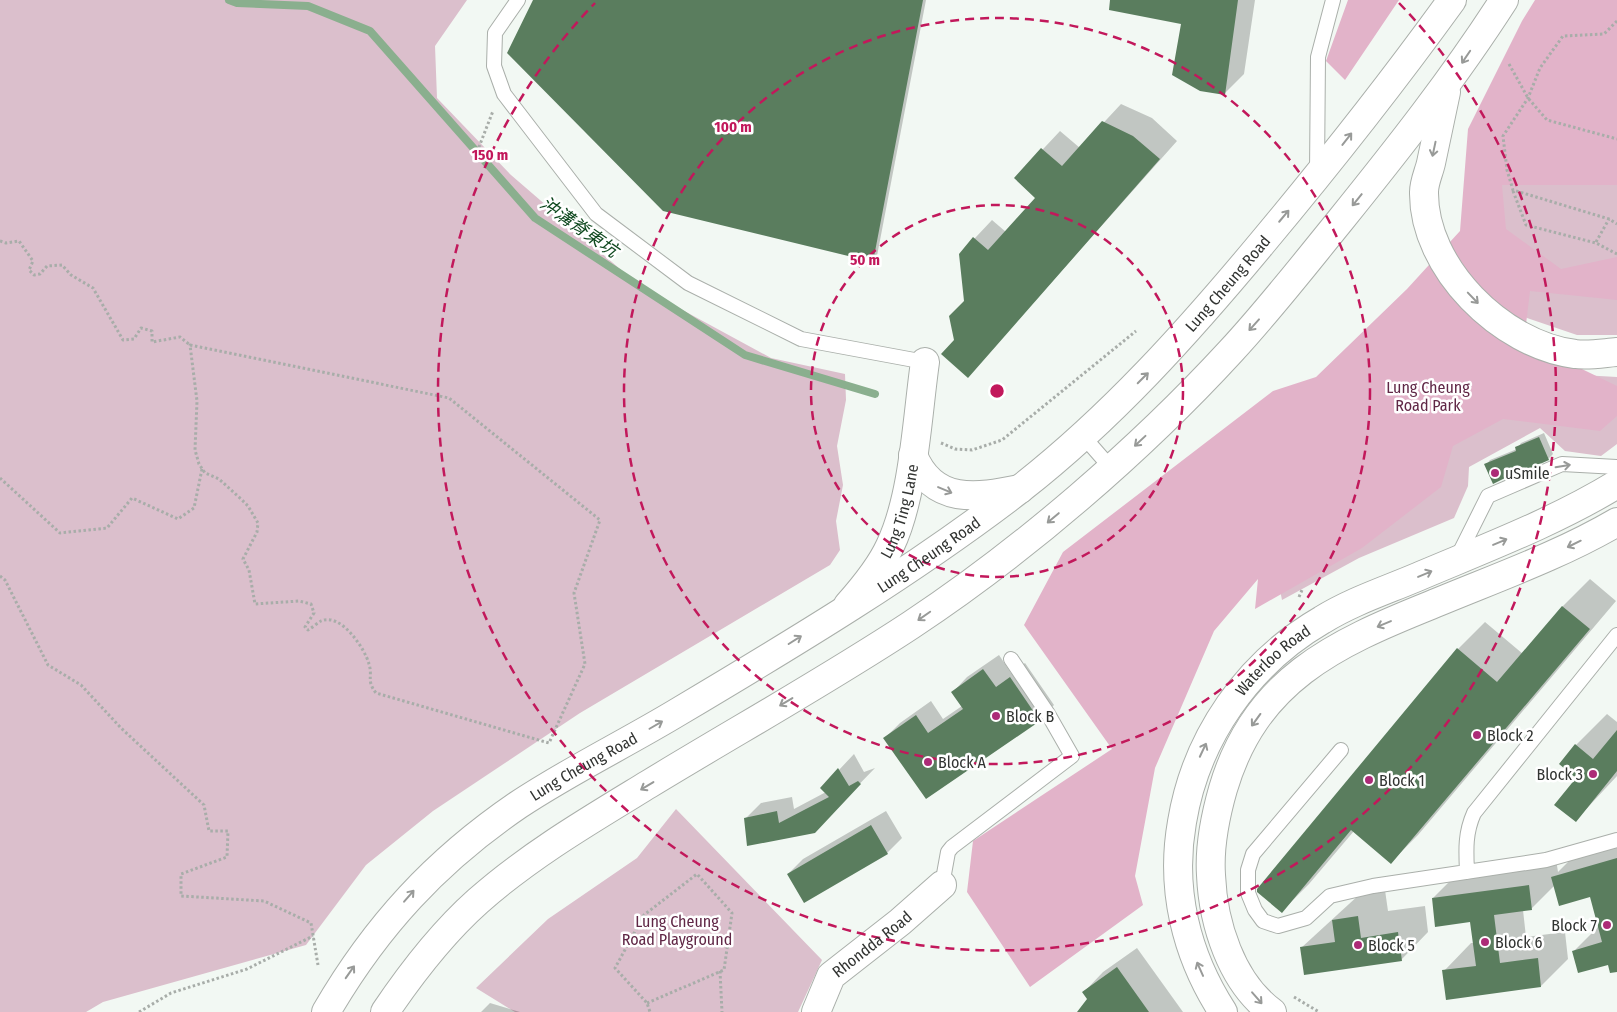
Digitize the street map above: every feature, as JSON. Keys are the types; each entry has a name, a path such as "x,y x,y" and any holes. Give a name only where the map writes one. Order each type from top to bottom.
{"main road":[{"path":"1405,64 1420,18 1429,0"},
{"name":"Lung Cheung Road","path":"326,1012 377,933 419,885 469,841 520,804 677,713 842,611 952,540 1020,489 1083,436 1164,356 1317,177 1452,0"},
{"path":"385,1012 406,981 452,926 506,878 584,823 911,625 981,576 1111,468 1206,378 1255,324 1388,162 1447,84 1504,0"},
{"path":"1447,84 1424,191 1430,234 1442,260 1500,324 1522,338 1576,354 1617,352"},
{"name":"Lung Ting Lane","path":"925,362 924,448 918,468 938,488 957,495 984,496 1020,489"},
{"name":"Lung Ting Lane","path":"842,611 865,586 890,548 924,448"},
{"name":"Waterloo Road","path":"1223,1012 1206,982 1188,938 1180,905 1178,872 1180,832 1186,796 1195,769 1214,729 1250,678 1273,655 1305,631 1346,607 1542,524 1617,484"},
{"name":"Waterloo Road","path":"1272,1012 1248,986 1228,952 1214,905 1211,882 1211,846 1220,802 1231,766 1252,725 1289,681 1340,644 1383,624 1564,549 1617,522"},
{"name":"Rhondda Road","path":"816,1012 831,976 900,922 942,885"}],"lane":[{"path":"518,0 495,33 494,66 504,94 596,214 688,283 802,339 925,362"},
{"path":"1317,177 1318,57 1333,0"},
{"path":"1083,436 1111,468"},
{"path":"1456,561 1488,496 1562,464 1617,467"},
{"path":"1467,872 1466,834 1474,813 1617,635"},
{"path":"942,885 948,852 952,847 1018,795 1072,756 1048,714 1011,659"},
{"path":"1341,750 1254,854 1248,870 1248,893 1255,910 1264,921 1278,926 1306,918 1330,896 1373,886 1546,860 1617,840"}],"path":[{"path":"1617,21 1604,34 1563,36 1540,68 1528,98 1503,136 1507,170 1526,225 1596,243 1617,254"},
{"path":"1510,64 1528,98 1547,120 1617,139"},
{"path":"477,152 489,118"},
{"path":"1513,190 1609,219 1617,224"},
{"path":"1596,243 1609,219"},
{"path":"0,240 6,243 19,241 23,245 33,261 29,270 34,275 40,274 48,266 62,265 71,275 93,288 122,340 134,339 140,328 152,331 152,342 180,337 190,345 448,398 600,520 574,593 585,664 549,743 376,694 369,684 370,666 365,655 346,627 329,620 321,621 308,630 306,629 305,627 314,613 312,604 299,601 255,604 249,570 243,559 256,537 258,523 241,498 220,479 205,473 202,469 195,450 197,400 190,345"},
{"path":"924,448 972,450 1002,440 1136,332"},
{"path":"0,478 60,533 106,528 132,498 178,519 194,508 202,469"},
{"path":"0,576 5,580 48,665 81,685 121,728 204,805 209,831 228,831 227,857 181,874 181,896 264,901 311,924 318,965"},
{"path":"1299,597 1302,590"},
{"path":"647,1003 724,970 732,912 697,874 644,915 615,968 647,1003 650,1012"},
{"path":"139,1012 171,993 247,969 313,936"},
{"path":"720,971 722,1012"}],"green space":[{"path":"0,0 467,0 435,46 437,98 511,175 642,288 771,358 845,374 846,400 837,446 843,485 836,521 840,550 830,565 580,713 433,811 366,865 306,945 103,1002 86,1012 0,1012"},
{"path":"1348,0 1399,0 1345,80 1326,61"},
{"name":"Lung Cheung Road Park","path":"1535,0 1617,0 1617,185 1502,185 1506,229 1561,269 1617,257 1617,300 1530,291 1524,341 1617,386 1617,416 1600,431 1503,419 1453,446 1441,487 1362,548 1255,609 1258,579 1214,631 1155,768 1135,876 1143,905 1030,987 967,892 973,841 1112,749 1024,625 1063,552 1273,391 1316,377 1407,289 1460,231 1468,129 1522,21"},
{"path":"1617,0 1617,335 1577,335 1527,318 1495,288 1484,131"},
{"path":"1564,374 1617,377 1617,444 1601,456 1565,451 1540,428 1469,467 1468,486 1454,518 1359,558 1282,600 1279,585 1324,456"},
{"name":"Lung Cheung Road Playground","path":"676,809 822,960 798,1012 515,1012 476,988 548,919 637,858"}],"building":[{"path":"533,0 923,0 873,262 663,211 507,53"},
{"path":"1110,0 1238,0 1225,95 1200,91 1172,75 1181,24 1109,10"},
{"path":"1102,121 1133,136 1160,159 968,378 941,354 954,340 949,316 964,301 959,254 973,237 988,250 1035,198 1014,178 1041,148 1062,166"},
{"path":"1539,437 1549,460 1524,471 1523,469 1493,484 1484,464 1516,451 1515,447"},
{"path":"1562,606 1590,629 1391,864 1351,830 1282,913 1257,892 1257,889 1457,648 1497,682"},
{"path":"983,669 996,687 1010,677 1040,721 926,799 883,738 916,715 928,733 963,709 951,692"},
{"name":"Block 3","path":"1617,730 1617,771 1576,822 1554,805 1576,778 1559,764 1575,744 1593,759"},
{"path":"838,768 849,786 858,781 861,784 815,833 747,846 744,818 777,811 779,823 829,797 820,788"},
{"path":"871,825 888,854 804,903 787,874"},
{"name":"Block 7","path":"1617,858 1617,972 1610,973 1608,965 1578,973 1572,951 1602,942 1590,897 1559,906 1551,877"},
{"name":"Block 6","path":"1529,885 1532,910 1494,915 1500,963 1538,958 1541,987 1446,1000 1442,970 1476,966 1470,922 1435,927 1432,898"},
{"name":"Block 5","path":"1358,916 1361,938 1398,932 1402,961 1304,975 1300,947 1335,942 1332,920"},
{"path":"1117,967 1149,1012 1077,1012 1087,999 1082,992"}],"waterway":[{"name":"沖溝脊東坑","path":"229,0 237,3 308,6 370,31 535,218 745,355 875,394"}],"place":[{"name":"uSmile","path":"1495,473"},
{"name":"Block B","path":"996,716"},
{"name":"Block 2","path":"1477,735"},
{"name":"Block A","path":"928,762"},
{"name":"Block 3","path":"1593,774"},
{"name":"Block 1","path":"1369,780"},
{"name":"Block 7","path":"1607,925"},
{"name":"Block 6","path":"1485,942"},
{"name":"Block 5","path":"1358,945"}]}
